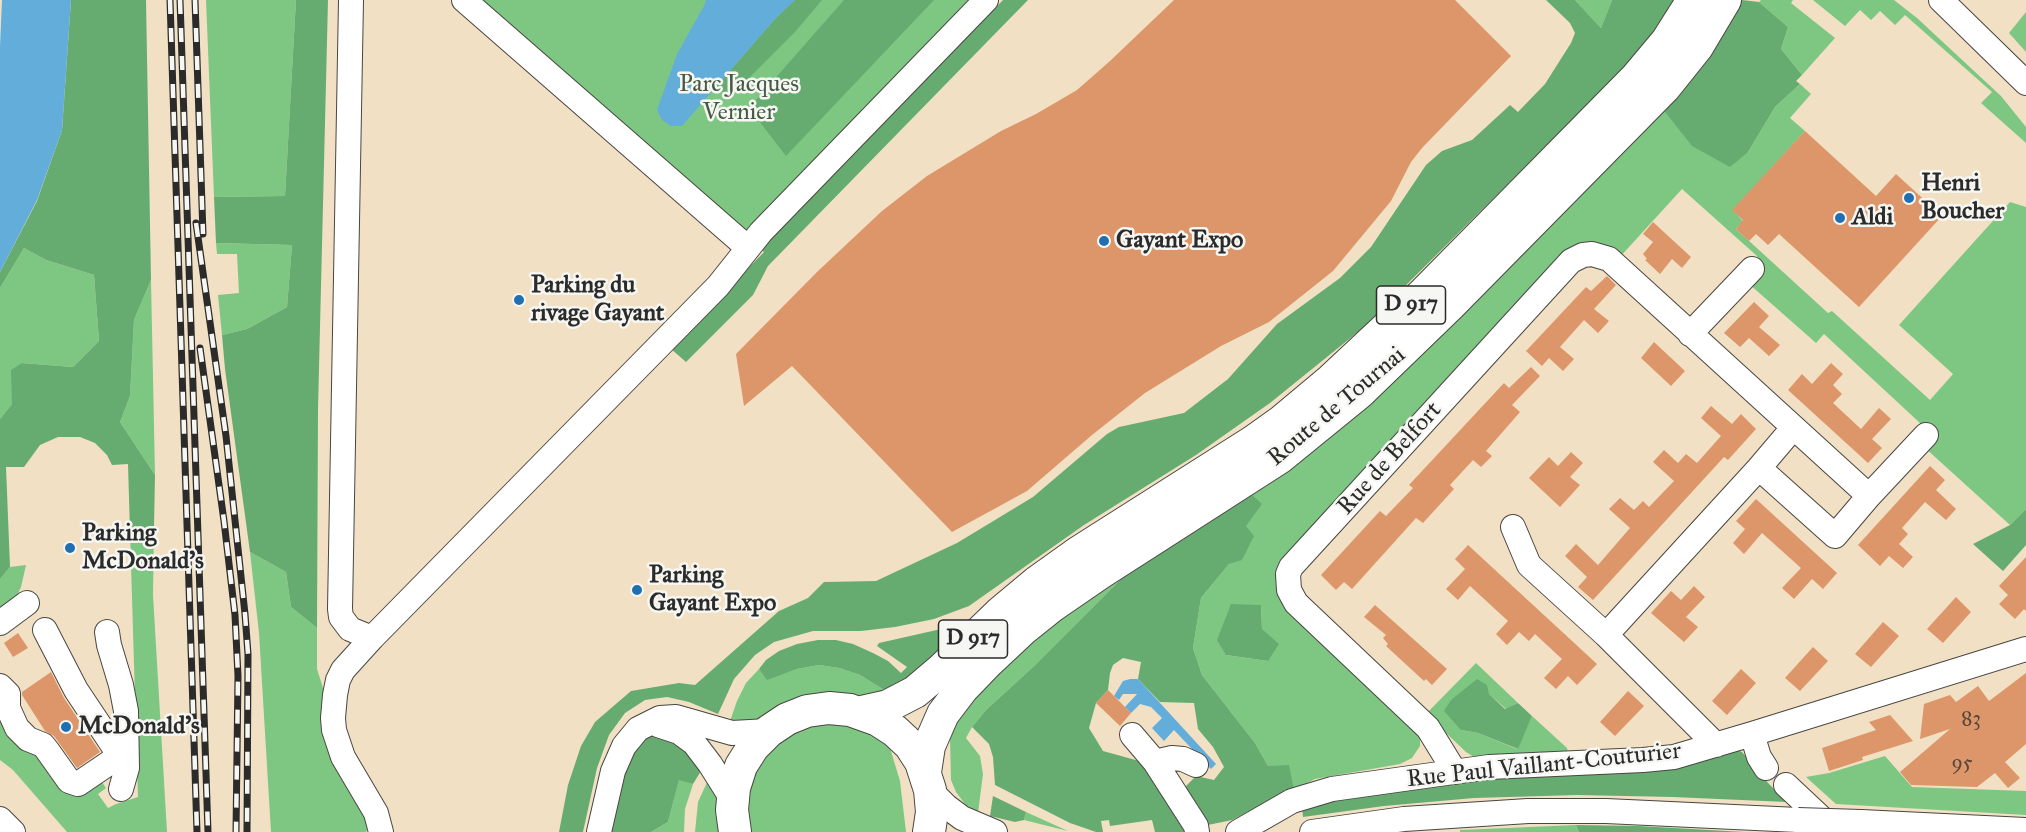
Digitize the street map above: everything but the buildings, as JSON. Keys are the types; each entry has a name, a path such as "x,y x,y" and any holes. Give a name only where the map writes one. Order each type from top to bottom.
{"main road":[{"name":"Route de Tournai","path":"870,716 915,692 1001,612 1037,582 1089,546 1254,441 1306,401 1402,313 1629,86 1663,47 1693,0"},
{"name":"Route de Tournai","path":"929,832 932,812 928,781 929,746 943,714 954,698 989,661 1022,630 1084,583 1293,449 1381,373 1665,87 1697,47 1725,0"},
{"path":"735,832 732,799 737,777 746,756 769,731 787,719 818,709 840,709 870,716 896,731 910,745 928,781"}],"street":[{"path":"351,0 340,609 341,617 350,630 372,638"},
{"path":"464,0 748,248"},
{"path":"377,826 343,757 334,730 333,718 338,680 343,670 718,286 748,248 986,0"},
{"path":"870,716 897,715 921,702 947,680 1002,624 1039,594 1111,544 1262,448 1335,390 1419,312 1650,78 1678,44 1704,0"},
{"path":"1941,0 2026,83"},
{"name":"Rue de Belfort","path":"1455,772 1428,728 1296,603 1289,590 1291,567 1576,257 1592,254 1609,259 1869,496"},
{"path":"1690,334 1752,269"},
{"path":"1606,635 1794,428"},
{"path":"1759,468 1835,536 1926,435"},
{"path":"1514,527 1529,565 1606,635 1716,745"},
{"path":"0,623 27,603"},
{"path":"4,690 48,750 64,777 78,784 111,763 116,754 112,744 66,673 45,630"},
{"path":"107,632 126,711 127,768 121,789"},
{"name":"Rue Paul Vaillant-Couturier","path":"1238,832 1282,806 1317,793 1347,787 1489,767 1656,759 1716,745 2026,649"},
{"path":"599,832 618,757 631,736 646,724 660,718 676,717 722,731 743,733 769,731"},
{"path":"646,724 671,728 687,737 710,764 732,799"},
{"path":"1752,734 1759,757 1766,768"},
{"path":"1132,735 1155,762 1196,826 1197,832"},
{"path":"1155,762 1172,758 1183,759 1196,765"},
{"path":"928,781 946,806 962,818 995,832"},
{"path":"1786,785 1837,832"},
{"path":"1312,832 1404,819 1528,811 1623,812 2026,830"},
{"path":"0,819 13,832"}],"green space":[{"path":"71,0 146,0 151,280 134,320 130,396 120,422 155,475 154,527 130,532 128,464 112,465 107,455 95,443 80,437 58,437 40,445 24,467 6,467 10,567 0,579 0,419 12,404 11,370 22,363 73,367 99,341 94,275 46,260 24,248 0,288 0,272 37,201 62,130"},
{"path":"206,0 296,0 285,196 214,197"},
{"path":"296,0 328,0 318,409 317,628 291,607 286,572 250,552 222,335 247,329 287,307 292,245 216,243 214,197 285,196"},
{"name":"Parc Jacques Vernier","path":"471,0 970,0 745,235"},
{"path":"795,0 822,0 795,32 730,97 716,87 775,19"},
{"path":"844,0 934,0 786,156 749,108"},
{"path":"1003,0 1028,0 768,266 753,295 686,362 670,348 764,252 761,249"},
{"path":"1546,0 1575,0 1601,28 1612,0 1680,0 1652,44 1586,106 1364,327 1270,403 1196,455 1084,525 969,606 934,619 895,627 861,631 813,631 774,642 755,655 734,679 718,714 689,702 667,697 645,700 625,713 609,735 597,768 583,832 559,832 568,785 581,746 595,722 631,691 679,683 695,685 779,611 808,598 824,582 876,581 957,543 1033,497 1107,434 1119,427 1184,413 1228,379 1277,324 1340,278 1371,247 1426,165 1442,151 1472,140 1510,105 1518,112 1545,84 1575,33 1570,23"},
{"path":"1575,0 1612,0 1601,28"},
{"path":"1742,0 1759,2 1788,27 1781,49 1802,75 1796,81 1800,84 1775,107 1748,152 1730,167 1692,146 1662,108 1719,37"},
{"path":"1761,0 1793,0 1791,3 1835,38 1802,75 1781,49 1788,27 1759,2"},
{"path":"1813,0 1894,0 1917,18 2001,96 2026,127 2026,143 1981,103 1992,92 1905,15 1895,25 1880,11 1871,20 1860,10 1845,26"},
{"path":"2026,12 2026,52 2009,33"},
{"path":"1800,84 1811,94 1790,118 1805,131 1733,210 1743,221 1736,229 1828,313 1832,311 1930,400 1953,374 1899,325 2010,202 2026,207 2026,509 2010,525 1924,447 1934,436 1824,334 1816,343 1748,283 1760,270 1757,256 1682,189 1619,258 1597,248 1281,576 1420,736 1420,746 1412,758 1400,764 1315,779 1294,790 1268,766 1255,743 1202,675 1193,648 1201,598 1229,564 1245,526 1250,493 1662,108 1748,152 1775,107","holes":["1261,605 1262,629 1268,661 1226,655"]},
{"path":"216,243 292,245 287,307 247,329 222,335 218,295 239,293 237,254 217,254"},
{"path":"24,248 46,260 94,275 99,341 73,367 22,363 12,404 0,419 0,288"},
{"path":"151,280 155,475 120,422 130,396 134,320"},
{"path":"1250,493 1262,504 1246,526 1254,536 1242,560 1229,564 1201,598 1193,648 1202,675 1255,743 1268,766 1289,765 1294,790 1232,820 1203,826 1181,791 1196,776 1214,780 1224,767 1213,747 1198,729 1194,703 1160,702 1138,679 1141,662 1123,658 1113,665 1108,690 1096,703 1089,728 1103,751 1150,764 1190,832 1155,832 1152,820 1110,826 1109,820 1101,821 1103,832 1096,832 1070,823 995,785 993,757 989,744 972,727 986,710 1033,667 1140,560"},
{"path":"2026,509 2026,545 2003,571 1973,544 2010,525"},
{"path":"154,527 153,595 167,832 67,832 13,770 0,760 0,694 66,788 99,778 106,788 98,794 108,808 138,797 130,532"},
{"path":"250,552 286,572 291,607 317,628 317,669 323,688 324,720 370,824 366,832 271,832 259,633"},
{"path":"1140,560 1033,667 986,710 972,727 966,738 980,756 983,774 978,813 965,804 956,792 951,780 950,739 943,734 953,720 1028,641"},
{"path":"26,565 21,587 14,602 0,611 0,579 10,567"},
{"path":"1231,604 1261,605 1262,629 1279,644 1268,661 1226,655 1217,640"},
{"path":"982,613 986,617 889,693 860,675 839,668 819,665 797,669 767,680 759,669 766,660 779,651 797,644 818,640 836,640 853,644 873,653 888,661 901,673 907,667 877,646 879,643 950,627 966,622"},
{"path":"1476,663 1518,703 1506,709 1489,694 1461,730 1478,733 1517,749 1532,716 1567,748 1568,753 1476,758 1466,752 1426,714"},
{"path":"819,665 839,668 860,675 889,693 757,721 729,724 746,683 759,669 768,679 797,669"},
{"path":"1477,679 1487,685 1489,694 1505,709 1518,703 1532,716 1518,749 1478,733 1461,730 1444,711 1451,700"},
{"path":"835,724 855,727 874,735 890,748 900,781 906,832 749,832 747,796 752,776 763,758 777,743 794,732 814,726"},
{"path":"643,735 665,735 704,766 693,784 679,780 668,822 651,832 607,832 626,759"},
{"path":"1732,748 1742,752 1787,802 1577,795 1474,798 1384,806 1303,817 1302,808 1342,794"},
{"path":"1885,756 1912,787 2026,791 2026,815 1836,804 1806,777 1829,773"},
{"path":"710,776 719,801 719,832 695,832 698,802"},
{"path":"679,779 693,784 685,809 684,832 651,832 668,822"},
{"path":"993,796 1026,812 1024,820 1015,822 990,816"},
{"path":"1026,812 1068,831 1024,820"},
{"path":"1576,825 1579,832 1460,832 1460,830"},
{"path":"1576,825 1638,826 1745,832 1579,832"}],"water":[{"path":"2,0 71,0 62,130 37,200 0,272 0,47"},
{"path":"706,0 795,0 775,19 682,126 671,126 662,120 657,110 677,54"},
{"path":"1138,679 1216,764 1211,769 1174,730 1164,741 1152,728 1162,718 1151,707 1140,704 1131,713 1125,707 1137,694 1123,694 1119,700 1114,696 1123,681"}],"railway":[{"path":"170,0 197,832"},
{"path":"180,0 208,832"},
{"path":"195,0 203,234"},
{"path":"196,223 226,436 245,614 248,654 247,832"},
{"path":"200,348 235,615 238,676 236,832"}],"place":[{"name":"Henri Boucher","path":"1909,198"},
{"name":"Aldi","path":"1840,218"},
{"name":"Gayant Expo","path":"1104,241"},
{"name":"Parking du rivage Gayant","path":"519,300"},
{"name":"Parking McDonald's","path":"70,548"},
{"name":"Parking Gayant Expo","path":"637,590"},
{"name":"McDonald's","path":"66,727"}]}
